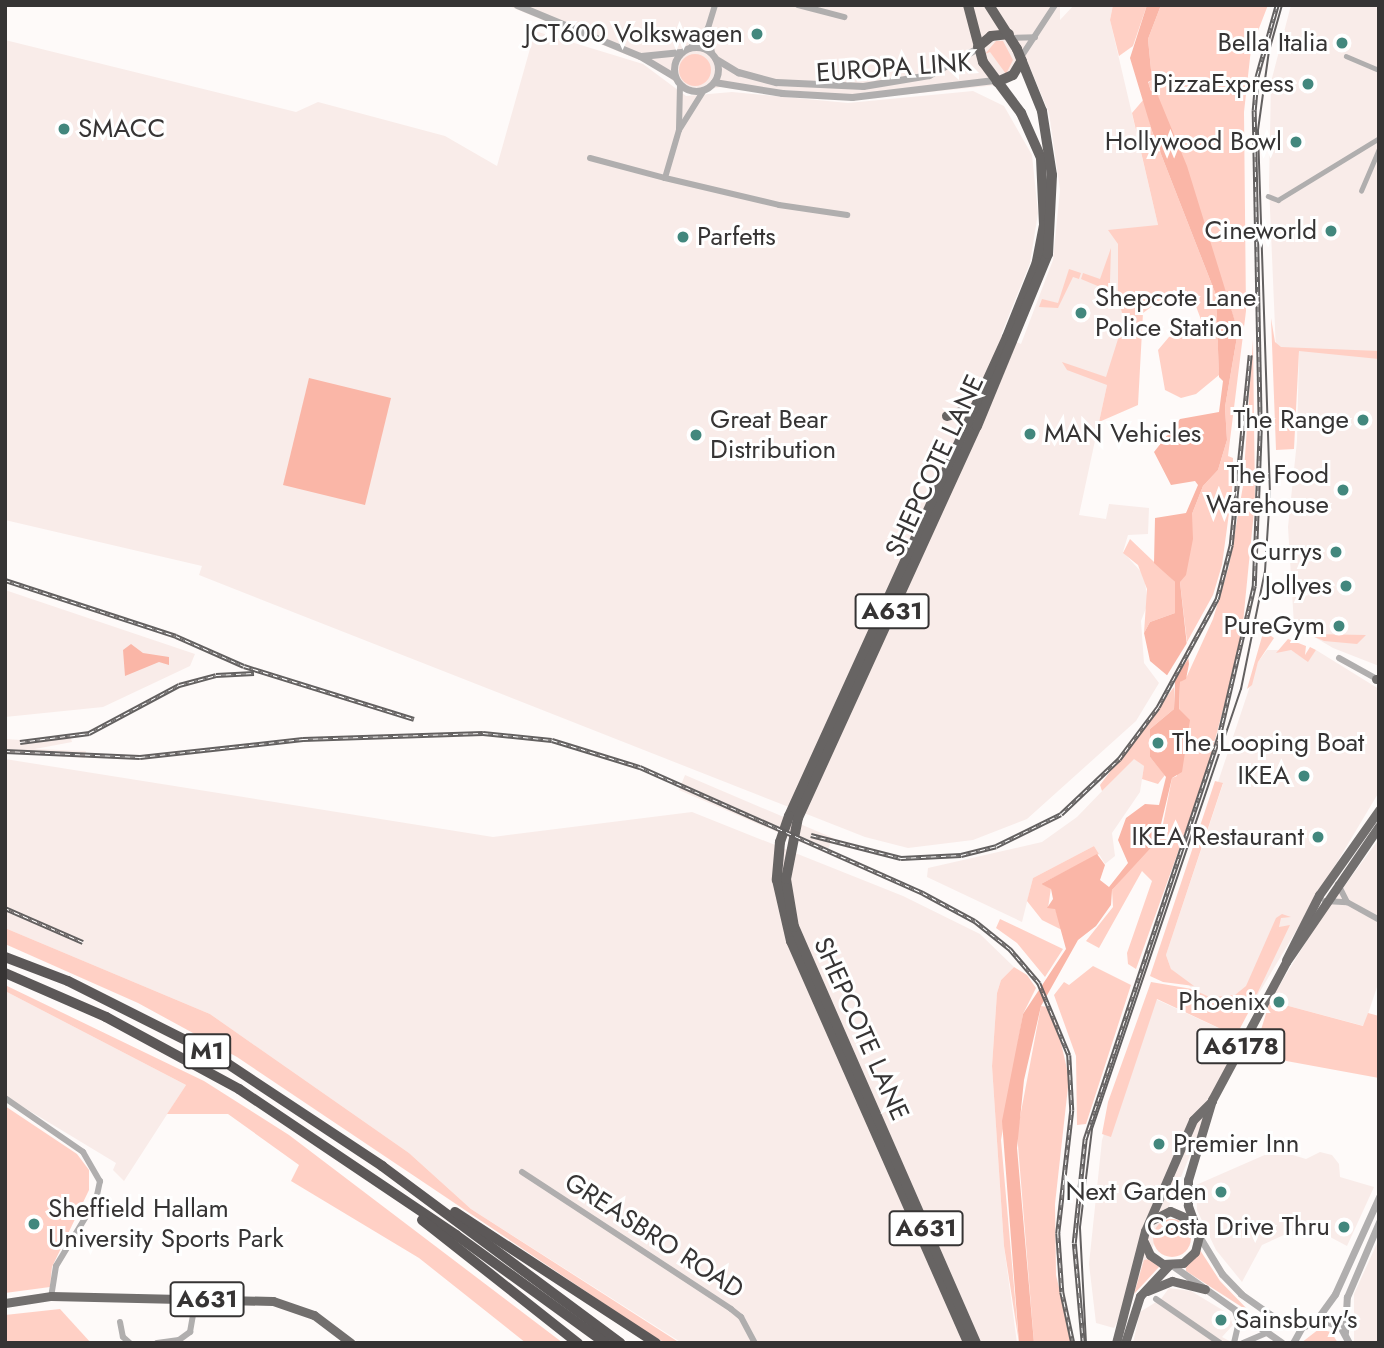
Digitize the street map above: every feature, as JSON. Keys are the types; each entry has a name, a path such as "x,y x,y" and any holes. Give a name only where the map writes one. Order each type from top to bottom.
{"highway":[{"name":"SHEPCOTE LANE","path":"968,5 978,48 996,81 1018,108 1036,142 1047,176 1044,225 1032,279 975,408 971,428 789,816 780,842 777,880 791,941 968,1343"},
{"name":"SHEPCOTE LANE","path":"976,1343 794,927 786,879 798,818 1048,254 1047,176 1042,111 1010,36 989,5"},
{"path":"978,48 992,36 1010,36"},
{"path":"996,81 1013,75 1021,59"},
{"path":"1018,108 1042,111"},
{"path":"947,416 975,408"},
{"name":"M1","path":"5,957 68,981 213,1054 393,1174 620,1343"},
{"name":"M1","path":"5,973 168,1048 361,1169 605,1343"},
{"name":"M1","path":"361,1169 578,1343"},
{"path":"393,1174 656,1343"}],"main road":[{"name":"A6178","path":"1121,1340 1140,1296 1171,1266 1192,1256 1199,1236 1191,1220 1189,1172 1212,1100 1319,895 1379,810"},
{"name":"A6178","path":"1286,962 1324,901 1379,826"},
{"name":"A6178","path":"1121,1340 1150,1221 1193,1120 1212,1100"},
{"path":"1150,1221 1170,1211 1191,1220"},
{"path":"1144,1242 1154,1259 1171,1266"},
{"path":"1140,1296 1165,1282 1205,1289"},
{"name":"A631","path":"5,1303 51,1296 288,1304 314,1315 351,1343"}],"street":[{"path":"517,5 640,56 675,77 680,85 691,91 704,90"},
{"path":"640,56 682,52 691,47 708,28 715,5"},
{"path":"798,5 844,17"},
{"path":"1021,59 1055,5"},
{"path":"678,130 704,90 714,82 714,56 708,28"},
{"path":"1010,36 1035,37"},
{"path":"691,47 714,56"},
{"name":"EUROPA LINK","path":"714,56 738,72 776,82 863,86 929,75 978,48"},
{"path":"675,77 675,64 682,52"},
{"path":"1346,56 1379,70"},
{"name":"EUROPA LINK","path":"714,82 791,94 852,97 996,81"},
{"path":"665,178 678,130 680,85"},
{"path":"1268,196 1278,200 1379,138"},
{"path":"1361,191 1379,149"},
{"path":"590,158 779,205 847,215"},
{"path":"1339,659 1378,679"},
{"path":"1337,883 1347,902"},
{"path":"1324,901 1347,902 1379,920"},
{"path":"5,1098 83,1152 100,1181 96,1200 56,1266 51,1296"},
{"name":"GREASBRO ROAD","path":"522,1172 731,1309 741,1317 755,1343"},
{"path":"1293,1343 1302,1327 1317,1319 1330,1305 1378,1200"},
{"path":"1349,1343 1345,1332 1347,1297 1379,1222"},
{"path":"1353,1252 1375,1230"},
{"path":"1199,1236 1222,1274 1241,1294 1278,1320 1302,1327"},
{"path":"1171,1266 1282,1343"},
{"path":"1156,1298 1220,1343"},
{"path":"157,1343 179,1340 190,1332 196,1299"},
{"path":"1234,1309 1239,1322 1234,1343"},
{"path":"1317,1319 1333,1322 1345,1332"},
{"path":"120,1322 123,1337 130,1343"},
{"path":"1243,1343 1269,1333"}],"shaded area":[{"path":"506,5 1060,5 1060,20 1074,5 1113,5 1110,20 1158,225 1107,385 1079,515 1106,519 1109,504 1149,508 1148,534 1128,535 1123,552 1144,575 1148,603 1141,621 1144,663 1159,683 1136,721 1027,819 973,840 908,848 865,837 199,575 202,566 5,520 5,40 296,112 318,102 445,136 497,166 535,31 643,64 686,96 732,92 848,103 973,91 1004,106 1032,155 1038,213 1030,263 1001,335 1021,344 1053,260 1060,190 1049,113 1026,58 997,85 930,92 876,97 727,86 688,93 656,67"},
{"path":"1113,5 1147,5 1133,46 1119,56 1110,20"},
{"path":"1147,5 1161,5 1148,39 1152,80 1148,82 1151,91 1156,91 1187,166 1238,331 1225,407 1227,440 1218,470 1203,486 1192,514 1193,539 1186,575 1180,582 1189,664 1186,679 1180,682 1179,709 1190,720 1182,772 1172,778 1157,841 1112,890 1111,905 1096,926 1078,940 1041,1006 1024,1080 1017,1148 1034,1343 1019,1343 1002,1121 1023,1014 1066,949 1055,909 1047,908 1053,899 1051,889 1041,884 1097,854 1105,865 1100,880 1109,887 1128,863 1118,840 1126,818 1145,804 1159,805 1166,777 1150,757 1150,729 1174,709 1175,682 1150,661 1144,633 1150,622 1175,613 1175,582 1154,563 1155,518 1186,513 1198,485 1195,481 1171,485 1154,452 1180,419 1219,412 1223,381 1219,377 1216,295 1152,131 1130,58"},
{"path":"1161,5 1268,5 1251,49 1244,112 1246,311 1228,456 1233,458 1232,491 1222,565 1213,595 1187,642 1180,582 1192,514 1203,486 1218,470 1227,440 1225,407 1238,331 1184,164 1148,83 1152,80 1148,39"},
{"path":"1291,5 1379,5 1379,666 1333,648 1294,625 1288,527 1297,441 1299,352 1276,351 1269,186 1271,82"},
{"path":"996,41 1003,41 1013,60 1006,74 990,52 985,54"},
{"path":"695,54 706,59 711,70 706,81 695,86 684,81 679,70 684,59"},
{"path":"1144,99 1152,131 1216,295 1219,375 1196,394 1181,398 1165,390 1158,350 1169,337 1203,325 1194,301 1174,290 1143,313 1138,405 1099,422 1107,385 1067,370 1062,362 1106,377 1124,320 1118,298 1118,244 1108,230 1158,225 1132,113"},
{"path":"1111,248 1112,292 1081,279 1083,273 1100,279"},
{"path":"1069,269 1081,273 1079,279 1073,277 1058,308 1039,307 1042,299 1058,303"},
{"path":"1271,318 1275,342 1281,347 1379,351 1379,359 1299,351 1294,449 1276,450"},
{"path":"1253,339 1255,501 1241,643 1205,777 1136,969 1128,964 1127,953 1152,881 1142,871 1099,948 1086,941 1113,907 1112,890 1161,834 1172,778 1177,776 1180,682 1187,676 1213,619 1229,566 1243,486"},
{"path":"309,378 391,398 365,505 283,485"},
{"path":"1130,539 1175,582 1175,613 1150,622 1144,633 1147,589 1138,565 1123,553"},
{"path":"5,590 195,654 190,666 103,707 5,717"},
{"path":"1272,623 1274,627 1267,633 1274,638 1258,662 1252,685 1247,689 1265,626"},
{"path":"1310,632 1366,635 1357,644 1324,641 1310,635"},
{"path":"1288,639 1306,646 1305,655 1310,647 1316,650 1308,662 1291,650 1276,653"},
{"path":"131,644 143,653 169,657 169,665 159,662 125,676 123,650"},
{"path":"1267,650 1291,650 1308,661 1316,650 1379,689 1379,792 1256,998 1228,1004 1195,991 1171,969 1166,955 1223,784 1218,782 1258,662"},
{"path":"1174,687 1174,709 1150,729 1150,757 1165,775 1158,784 1142,779 1144,766 1134,759 1102,791 1100,785"},
{"path":"70,735 72,742 35,749 86,751 85,758 5,753 5,739 38,741"},
{"path":"1134,758 1144,766 1140,792 1112,833 1115,856 1105,864 1094,846 1033,878 1022,922 927,877 928,868 1042,842 1077,817"},
{"path":"5,759 493,837 692,812 903,896 980,934 1014,967 1001,980 997,993 992,1066 1004,1246 1017,1343 682,1343 471,1209 409,1153 210,1014 5,928"},
{"path":"685,775 833,838 826,853 679,790"},
{"path":"1215,781 1223,783 1166,955 1171,969 1194,986 1163,982 1150,976"},
{"path":"1379,839 1379,981 1364,1026 1270,1001 1318,922"},
{"path":"1094,846 1099,854 1041,884 1051,888 1048,908 1055,908 1062,930 1042,920 1027,901 1033,878"},
{"path":"1282,914 1291,917 1281,918 1279,927 1290,925 1257,994 1230,1001 1215,997 1235,995 1246,986 1276,918"},
{"path":"1000,919 1063,949 1045,977 1017,943 996,928"},
{"path":"5,928 210,1014 409,1153 471,1209 680,1343 665,1343 642,1329 237,1057 138,1003 5,944"},
{"path":"1093,966 1131,985 1086,1124 1077,1125 1076,1056 1054,995 1064,982 1069,985"},
{"path":"1014,967 1027,975 1036,988 1023,1014 1001,1140 1019,1343 1004,1246 992,1066 997,993 1001,980"},
{"path":"1151,982 1192,989 1223,1003 1256,998 1236,1036 1157,999 1111,1137 1102,1134 1108,1102"},
{"path":"5,985 204,1081 289,1135 563,1343 526,1343 419,1258 291,1181 299,1165 228,1114 167,1114 186,1085 5,991"},
{"path":"5,991 186,1085 124,1181 113,1170 116,1163 5,1096"},
{"path":"1149,996 1238,1037 1144,1268 1114,1328 1096,1323 1089,1264 1102,1140"},
{"path":"1270,1001 1363,1026 1368,1013 1379,1016 1379,1078 1253,1055"},
{"path":"1041,1006 1048,1007 1057,1025 1069,1078 1055,1204 1056,1275 1072,1343 1034,1343 1017,1133"},
{"name":"Sheffield Hallam University Sports Park","path":"5,1106 77,1154 89,1170 89,1190 52,1267 50,1287 5,1293"},
{"path":"1276,1150 1306,1159 1320,1152 1332,1155 1339,1164 1340,1177 1374,1187 1347,1246 1302,1222 1295,1230 1262,1245 1242,1282 1216,1250 1197,1210 1196,1185"},
{"path":"1172,1219 1186,1224 1191,1238 1186,1252 1172,1257 1158,1252 1153,1238 1158,1224"},
{"path":"1379,1239 1379,1343 1354,1343 1354,1294"},
{"path":"1200,1250 1220,1281 1251,1313 1186,1271 1186,1265"},
{"path":"1149,1259 1159,1267 1134,1294 1144,1260"},
{"path":"1169,1288 1191,1291 1229,1314 1233,1325 1222,1337 1233,1343 1133,1343 1140,1312 1161,1299"},
{"path":"60,1309 91,1343 5,1343 5,1315"},
{"path":"1319,1329 1331,1332 1338,1343 1301,1343"}],"pier":[{"path":"1190,638 1192,653 1171,685 1166,677"}],"tram line":[{"path":"1086,1343 1080,1227 1092,1129 1241,689 1265,571 1270,494 1258,130 1269,51 1282,5"}],"railway":[{"path":"1083,1343 1074,1243 1085,1139 1220,732 1254,586 1260,427 1254,110 1257,76 1277,5"},
{"path":"811,835 901,858 961,855 996,846 1061,814 1119,759 1158,707 1217,599 1231,545 1250,355"},
{"path":"5,580 176,636 244,666 414,719"},
{"path":"20,742 89,733 179,685 216,675 254,673"},
{"path":"5,751 140,757 303,739 483,733 552,740 640,767 923,893 975,921 1010,949 1039,983 1069,1055 1072,1110 1058,1233 1062,1292 1073,1343"},
{"path":"5,908 83,942"}],"place":[{"name":"JCT600 Volkswagen","path":"757,34"},
{"name":"Bella Italia","path":"1342,43"},
{"name":"PizzaExpress","path":"1308,84"},
{"name":"SMACC","path":"64,129"},
{"name":"Hollywood Bowl","path":"1296,142"},
{"name":"Cineworld","path":"1331,231"},
{"name":"Parfetts","path":"683,237"},
{"name":"Shepcote Lane Police Station","path":"1081,313"},
{"name":"The Range","path":"1363,420"},
{"name":"MAN Vehicles","path":"1030,434"},
{"name":"Great Bear Distribution","path":"696,435"},
{"name":"The Food Warehouse","path":"1343,490"},
{"name":"Currys","path":"1336,552"},
{"name":"Jollyes","path":"1346,586"},
{"name":"PureGym","path":"1339,626"},
{"name":"The Looping Boat","path":"1158,743"},
{"name":"IKEA","path":"1304,776"},
{"name":"IKEA Restaurant","path":"1318,837"},
{"name":"Phoenix","path":"1279,1002"},
{"name":"Premier Inn","path":"1159,1144"},
{"name":"Next Garden","path":"1221,1192"},
{"name":"Sheffield Hallam University Sports Park","path":"34,1224"},
{"name":"Costa Drive Thru","path":"1344,1227"},
{"name":"Sainsbury's","path":"1221,1320"}]}
